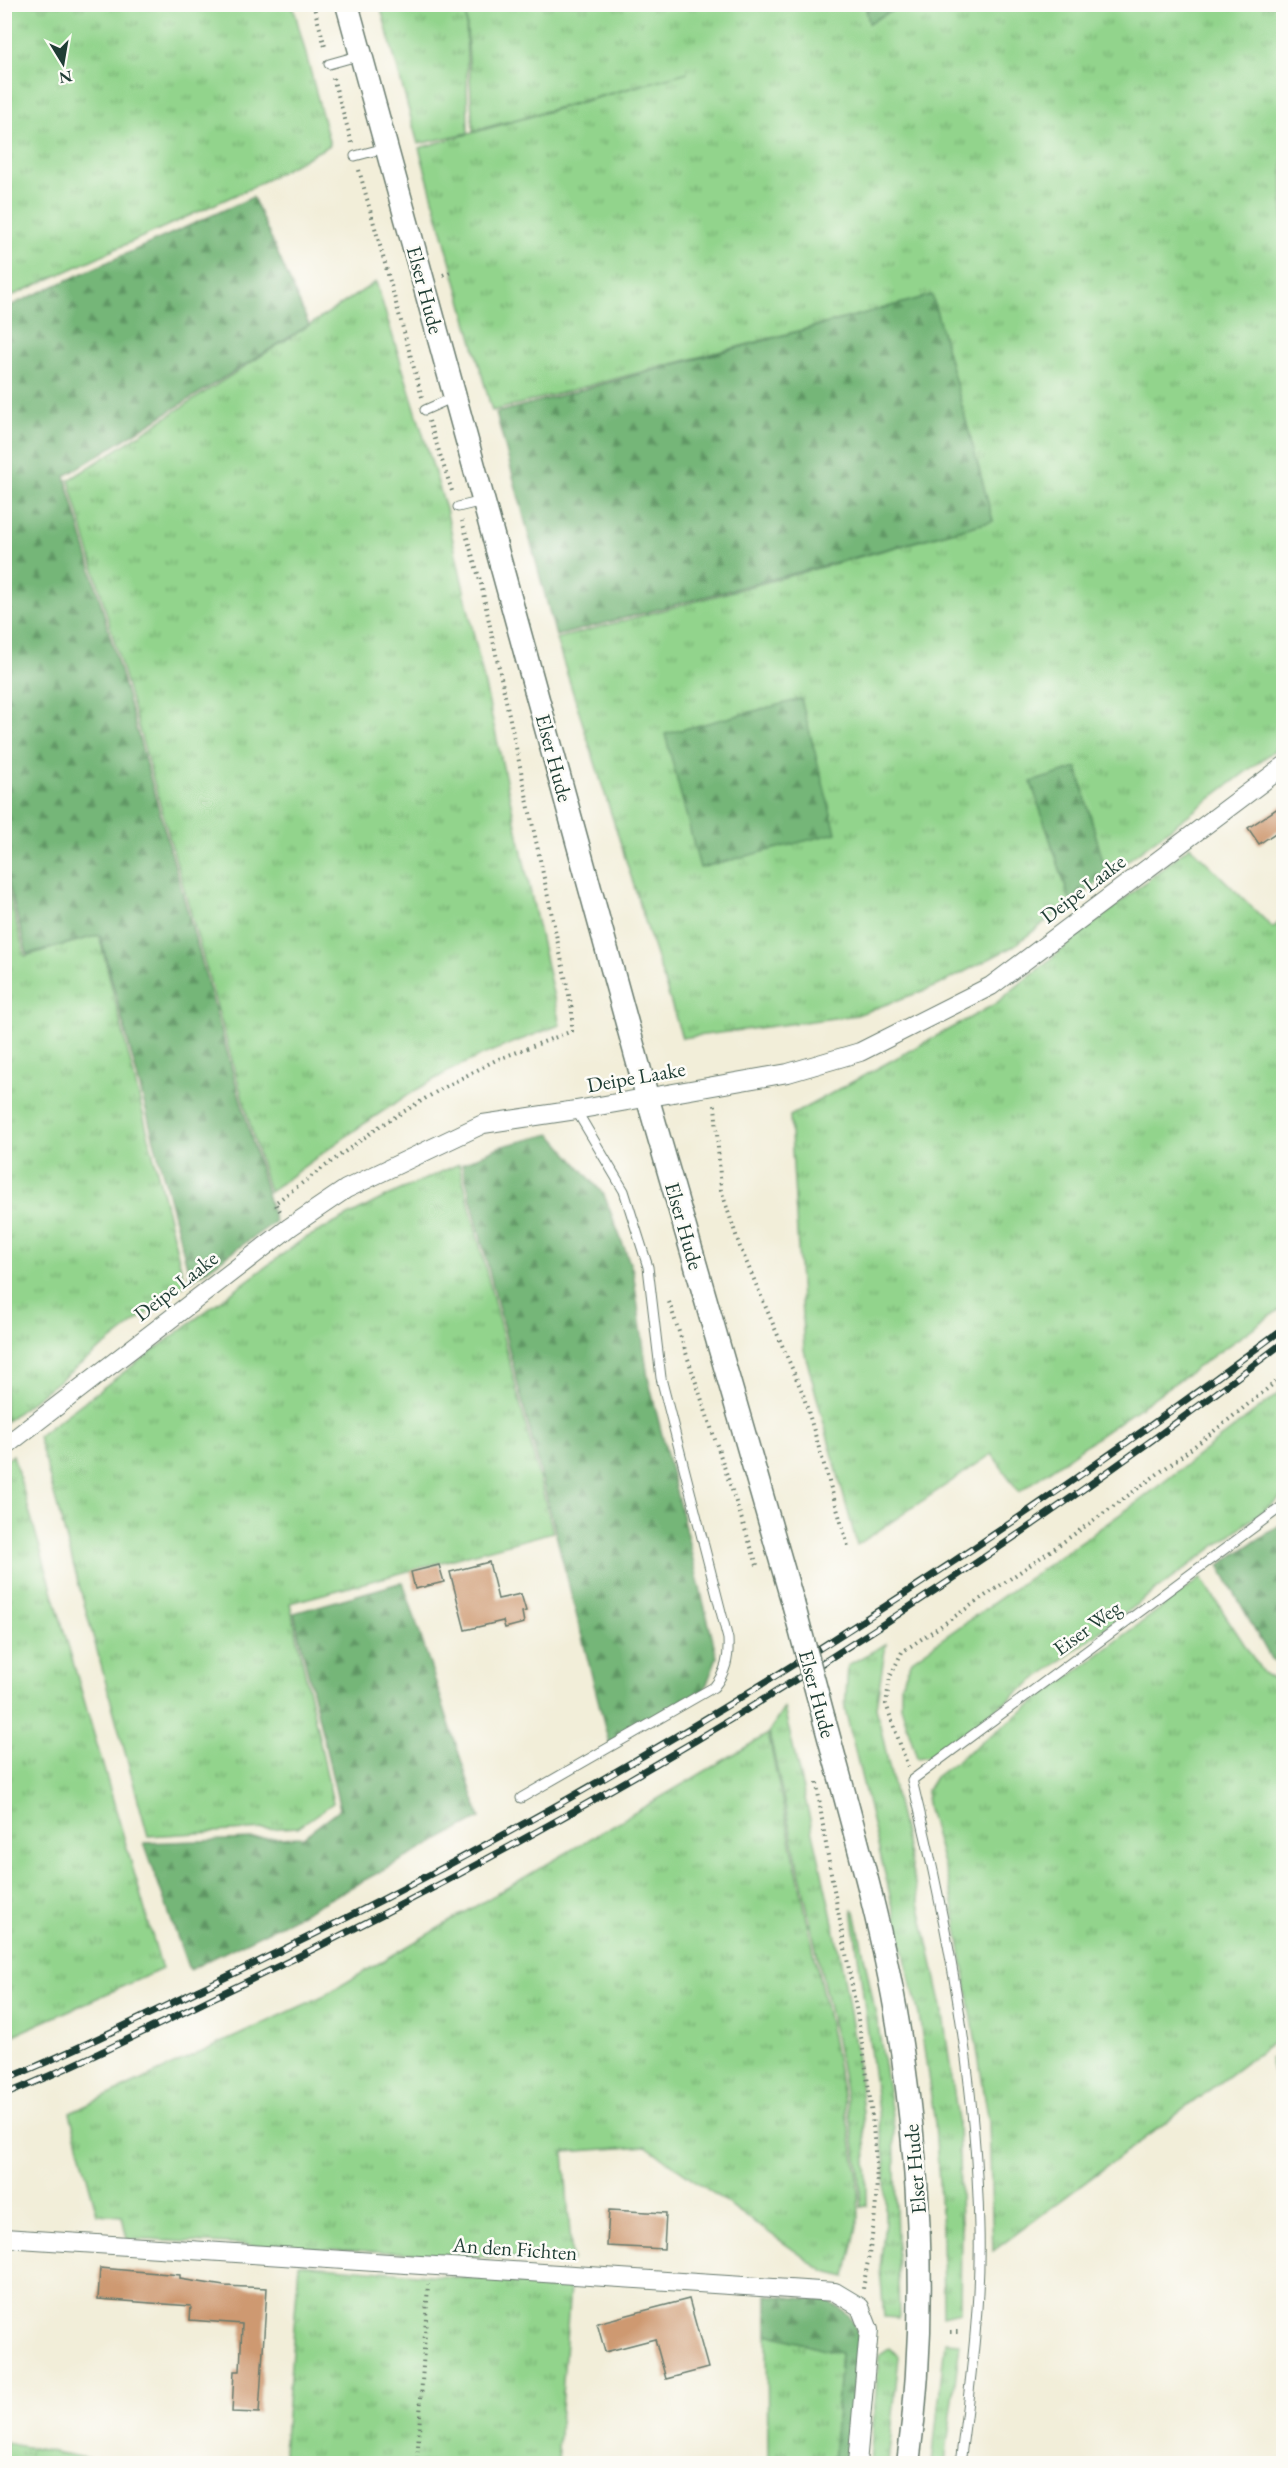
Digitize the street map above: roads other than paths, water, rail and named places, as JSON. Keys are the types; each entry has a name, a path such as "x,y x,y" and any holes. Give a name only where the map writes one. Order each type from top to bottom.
{"street":[{"name":"Elser Hude","path":"347,4 647,1096 793,1603 885,1959 898,2022 912,2124 920,2234 919,2319 908,2463"},
{"name":"Deipe Laake","path":"4,1447 290,1227 346,1189 483,1124 788,1073 860,1052 991,986 1284,766"},
{"name":"An den Fichten","path":"4,2238 835,2292 860,2307 869,2330 858,2463"}],"lane":[{"path":"330,64 361,55"},
{"path":"355,156 386,148"},
{"path":"425,410 454,398"},
{"path":"458,507 483,501"},
{"path":"521,1798 714,1687 722,1677 729,1652 661,1378 648,1267 624,1191 576,1110"},
{"name":"Eiser Weg","path":"960,2463 978,2280 977,2176 961,2013 938,1886 912,1779 1284,1505"}],"railway":[{"path":"4,2080 103,2036 344,1919 484,1846 623,1768 759,1686 893,1601 1156,1422 1284,1328"},
{"path":"4,2095 113,2046 361,1925 635,1776 769,1696 902,1612 1159,1435 1284,1342"}]}
